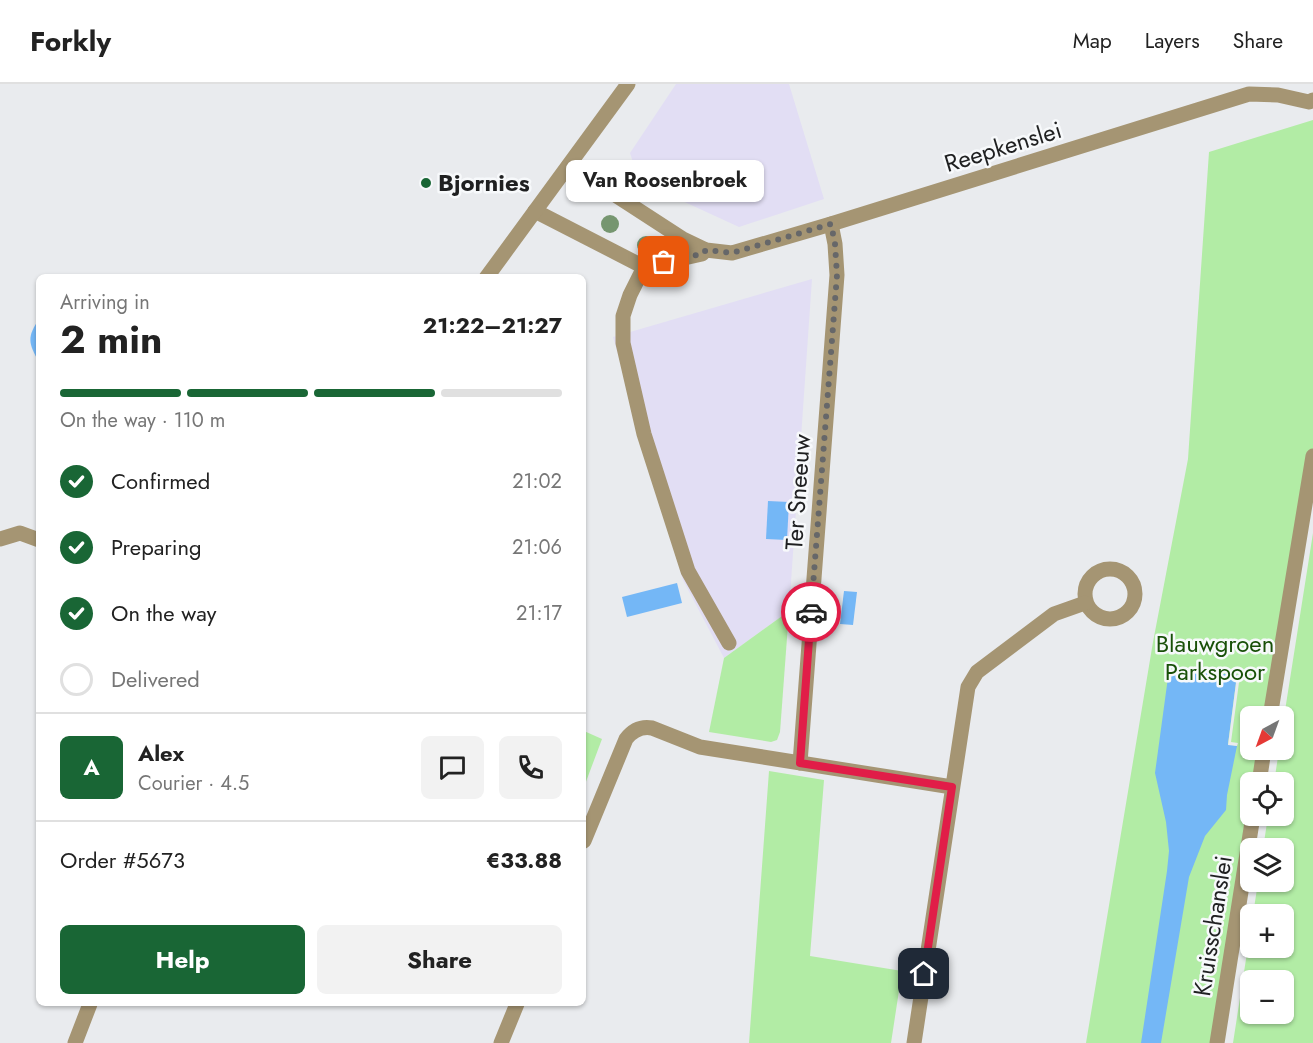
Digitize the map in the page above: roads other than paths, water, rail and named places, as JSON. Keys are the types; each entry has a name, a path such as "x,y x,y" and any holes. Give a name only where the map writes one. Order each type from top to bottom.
{"street":[{"path":"489,274 628,84"},
{"name":"Reepkenslei","path":"569,165 683,239 706,250 732,253 1249,94 1278,95 1309,102 1313,100"},
{"path":"535,211 644,267 630,295 623,316 623,343 644,434 688,571 729,643"},
{"name":"Ter Sneeuw","path":"800,763 837,275 831,224"},
{"name":"Reepkenslei","path":"644,267 702,254 706,250"},
{"path":"1272,706 1313,456"},
{"path":"0,539 20,533 36,539"},
{"path":"914,1043 968,687 977,672 1054,614 1085,603"},
{"path":"586,836 626,739 644,726 700,747 952,787"},
{"name":"Kruisschanslei","path":"1217,1043 1251,826"},
{"path":"75,1043 89,1006"},
{"path":"501,1043 516,1006"}],"water":[{"path":"36,324 36,356 30,340"},
{"path":"768,501 789,502 787,540 766,539"},
{"path":"677,583 682,603 627,617 622,597"},
{"path":"844,591 857,592 853,625 840,624"},
{"path":"1169,670 1237,675 1228,744 1237,746 1226,810 1205,836 1189,877 1161,1043 1141,1043 1169,851 1166,822 1155,773"}],"place":[{"name":"Bjornies","path":"426,183"},
{"name":"Van Roosenbroek","path":"664,262"}],"park label":[{"name":"Blauwgroen Parkspoor","path":"1215,658"}]}
